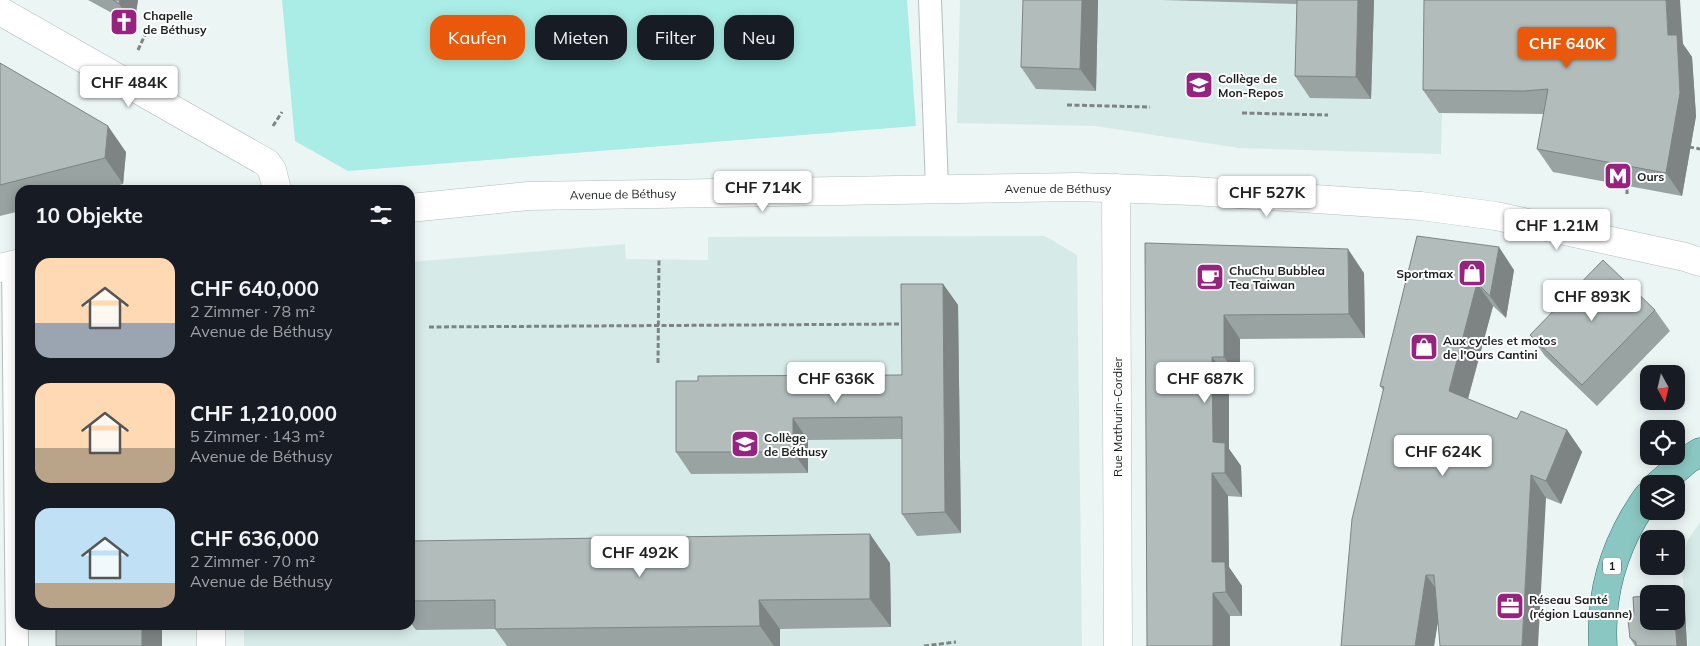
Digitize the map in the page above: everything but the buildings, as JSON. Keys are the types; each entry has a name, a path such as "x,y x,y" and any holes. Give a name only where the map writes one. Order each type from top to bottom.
{"main road":[{"path":"1670,475 1700,452"},
{"name":"1","path":"1603,646 1604,600 1611,570 1624,536 1640,510"}],"street":[{"path":"0,11 267,163 272,170 276,185"},
{"name":"Avenue de Béthusy","path":"415,207 528,196 937,188 1068,187 1175,190 1421,206 1496,216 1685,257 1700,262"},
{"name":"Rue Mathurin-Cordier","path":"1116,188 1118,646"},
{"path":"211,630 211,646"}],"lane":[{"path":"930,0 937,188"},
{"path":"11,265 15,519"},
{"path":"17,630 17,646"}],"path":[{"path":"134,58 145,35"},
{"path":"1067,105 1150,107"},
{"path":"269,134 282,112"},
{"path":"1242,113 1328,115"},
{"path":"1681,146 1700,149"},
{"path":"1626,178 1628,186 1626,194"},
{"path":"658,260 658,363"},
{"path":"429,326 901,324"},
{"path":"924,646 956,642"}],"shaded area":[{"path":"282,0 907,0 916,126 348,171 295,141"},
{"name":"Collège de Mon-Repos","path":"960,0 1440,0 1441,154 1239,148 1095,126 957,123"},
{"name":"Collège de Béthusy","path":"1045,236 1077,255 1082,646 244,646 244,630 415,630 415,262 625,244 626,259 708,260 708,237"},
{"path":"1700,522 1700,646 1688,646 1685,585 1683,585 1683,575 1685,575 1685,546"}],"place":[{"name":"Chapelle de Béthusy","path":"124,22"},
{"name":"Collège de Mon-Repos","path":"1199,85"},
{"name":"Ours","path":"1618,176"},
{"name":"Sportmax","path":"1472,273"},
{"name":"ChuChu Bubblea Tea Taiwan","path":"1210,277"},
{"name":"Aux cycles et motos de l'Ours Cantini","path":"1424,347"},
{"name":"Collège de Béthusy","path":"745,444"},
{"name":"Réseau Santé (région Lausanne)","path":"1510,606"}]}
